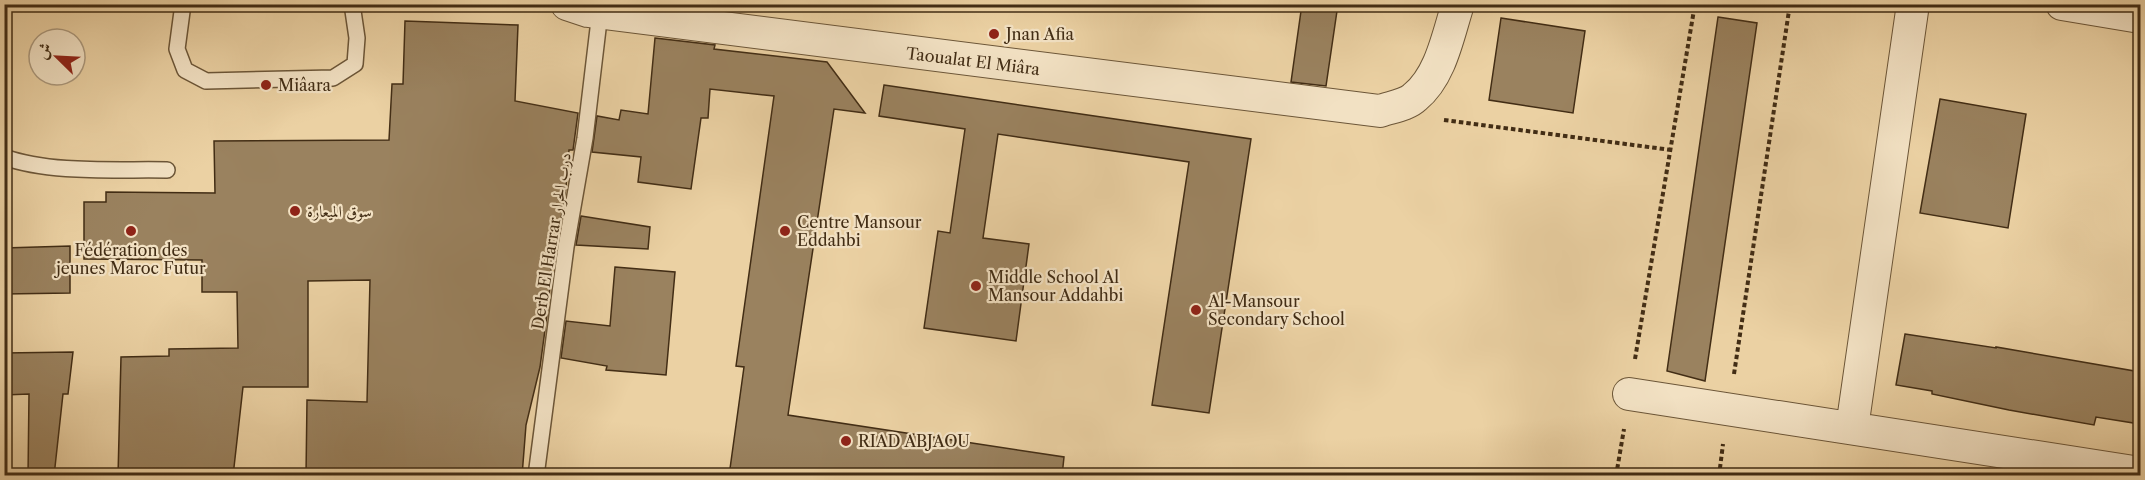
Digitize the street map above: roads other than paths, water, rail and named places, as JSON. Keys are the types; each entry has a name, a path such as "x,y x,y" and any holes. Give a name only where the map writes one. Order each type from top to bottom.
{"street":[{"name":"Taoualat El Miâra","path":"567,4 588,11 601,8 774,36 1380,111 1414,99 1426,86 1439,64 1458,4"},
{"path":"1852,428 1913,4"},
{"path":"2062,4 2140,17"},
{"path":"1629,394 2140,474"}],"lane":[{"path":"183,4 177,49 185,70 206,81 333,78 355,64 357,38 352,4"},
{"name":"Derb El Harrar درب الحرار","path":"536,476 566,247 585,138 601,8"},
{"path":"4,157 21,163 56,168 167,170"}],"place":[{"name":"Jnan Afia","path":"994,34"},
{"name":"Miâara","path":"266,85"},
{"name":"سوق الميعارة","path":"295,211"},
{"name":"Fédération des jeunes Maroc Futur","path":"131,231"},
{"name":"Centre Mansour Eddahbi","path":"785,231"},
{"name":"Middle School Al Mansour Addahbi","path":"976,286"},
{"name":"Al-Mansour Secondary School","path":"1196,310"},
{"name":"RIAD ABJAOU","path":"846,441"}]}
